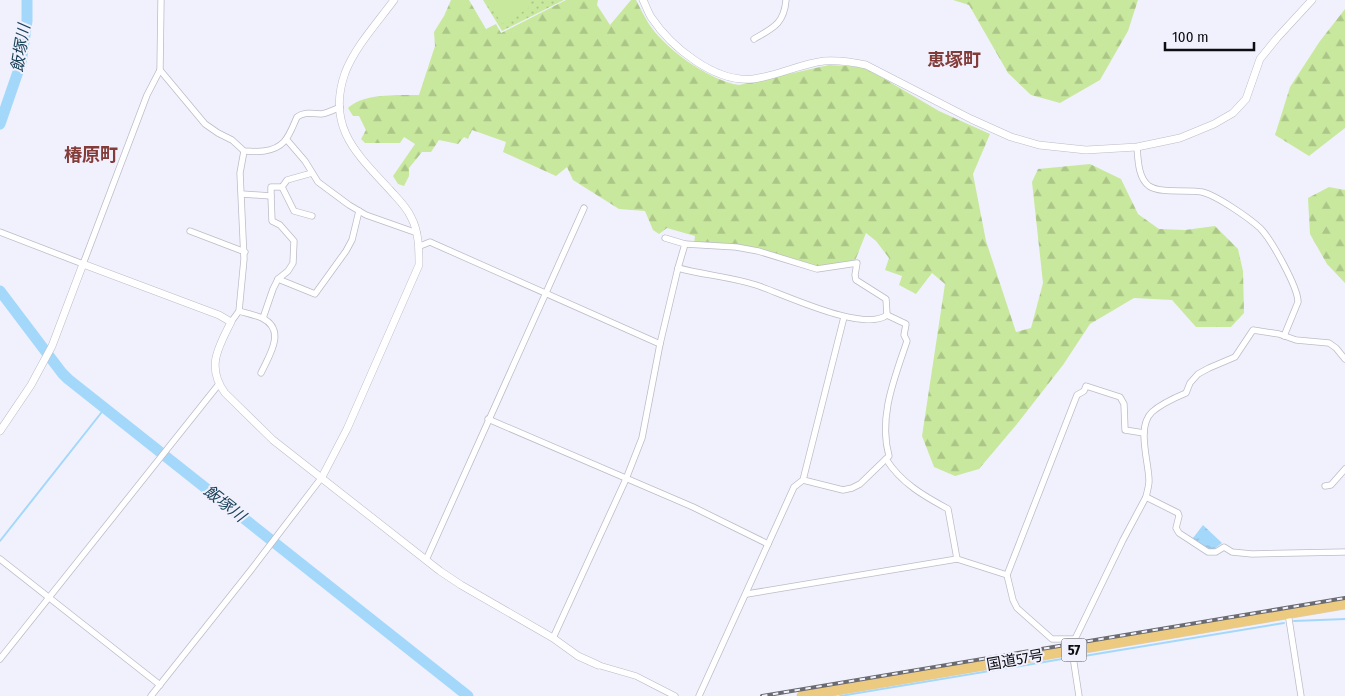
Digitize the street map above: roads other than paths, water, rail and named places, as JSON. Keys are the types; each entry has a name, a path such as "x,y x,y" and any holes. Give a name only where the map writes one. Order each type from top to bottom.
{"highway":[{"name":"国道57号","path":"802,696 1345,604"}],"street":[{"path":"0,431 30,385 52,346 147,95 160,70 161,0"},
{"path":"151,696 322,477 347,429 419,265 420,246 412,217 357,154 346,137 340,107 345,73 394,0"},
{"path":"643,0 651,17 669,38 702,65 718,74 734,78 752,79 825,61 847,61 866,65 971,119 1011,137 1039,145 1086,150 1137,147 1180,138 1214,124 1233,113 1246,99 1260,59 1312,0"},
{"path":"754,39 780,22 786,0"},
{"path":"160,70 205,124 232,140 244,151 262,151 275,148 287,140 300,114 320,114 340,107"},
{"path":"287,140 305,161 318,182 349,205 383,222 417,233"},
{"path":"1137,147 1141,173 1145,182 1151,187 1203,192 1215,197 1244,216 1266,234 1286,270 1298,297 1298,302 1284,336"},
{"path":"244,151 240,173 245,252 239,311 220,344 214,364 219,384 225,393 273,440 426,560 461,585 553,638 578,656 598,665 636,676 675,696"},
{"path":"263,318 278,279 288,271 293,263 294,241 280,225 272,221 271,187 282,187 288,180 312,173"},
{"path":"282,187 294,212 312,216"},
{"path":"242,194 271,196"},
{"path":"426,560 584,208"},
{"path":"278,279 315,294 352,240 359,211"},
{"path":"190,231 245,252"},
{"path":"0,232 219,314 231,322"},
{"path":"665,238 685,244 736,247 751,250 817,269 856,263 854,275 856,280 886,299 887,315"},
{"path":"420,246 430,242 660,344"},
{"path":"553,638 626,479 642,438 660,344 685,244"},
{"path":"678,268 756,285 844,317 882,318 887,315"},
{"path":"239,311 263,318 274,330 276,338 262,373"},
{"path":"803,480 843,490 852,488 860,484 889,456 885,436 885,416 907,341 904,335 906,324 887,315"},
{"path":"699,696 794,487 803,480 844,317"},
{"path":"1079,696 1072,650 1075,639 1146,497 1149,482 1145,459 1144,433 1145,422 1152,412 1186,393 1190,383 1198,374 1235,357 1253,330 1296,340 1328,343 1336,348 1345,359"},
{"path":"0,659 219,384"},
{"path":"1075,639 1052,639 1023,614 1013,600 1007,575 1077,395 1084,391 1086,386 1120,397 1124,404 1125,430 1144,433"},
{"path":"488,419 692,507 768,544"},
{"path":"886,459 894,472 910,486 948,508 957,559"},
{"path":"1325,486 1331,485 1345,470"},
{"path":"1146,497 1178,512 1176,528 1208,552 1216,552 1224,547 1232,552 1252,554 1345,552"},
{"path":"0,559 160,685"},
{"path":"747,594 957,559 1007,575"},
{"path":"1288,613 1301,696"}],"water":[{"path":"1203,525 1222,543 1214,549 1209,550 1193,538"}],"waterway":[{"name":"飯塚川","path":"0,124 21,63 27,21 27,0"},
{"name":"飯塚川","path":"0,291 68,379 468,696"},
{"path":"0,541 105,408"},
{"path":"1294,621 1345,619"},
{"path":"1078,657 1284,623"},
{"path":"840,696 1068,658"}],"railway":[{"path":"762,696 1345,598"}],"district":[{"name":"恵塚町","path":"954,60"},
{"name":"椿原町","path":"91,155"}]}
